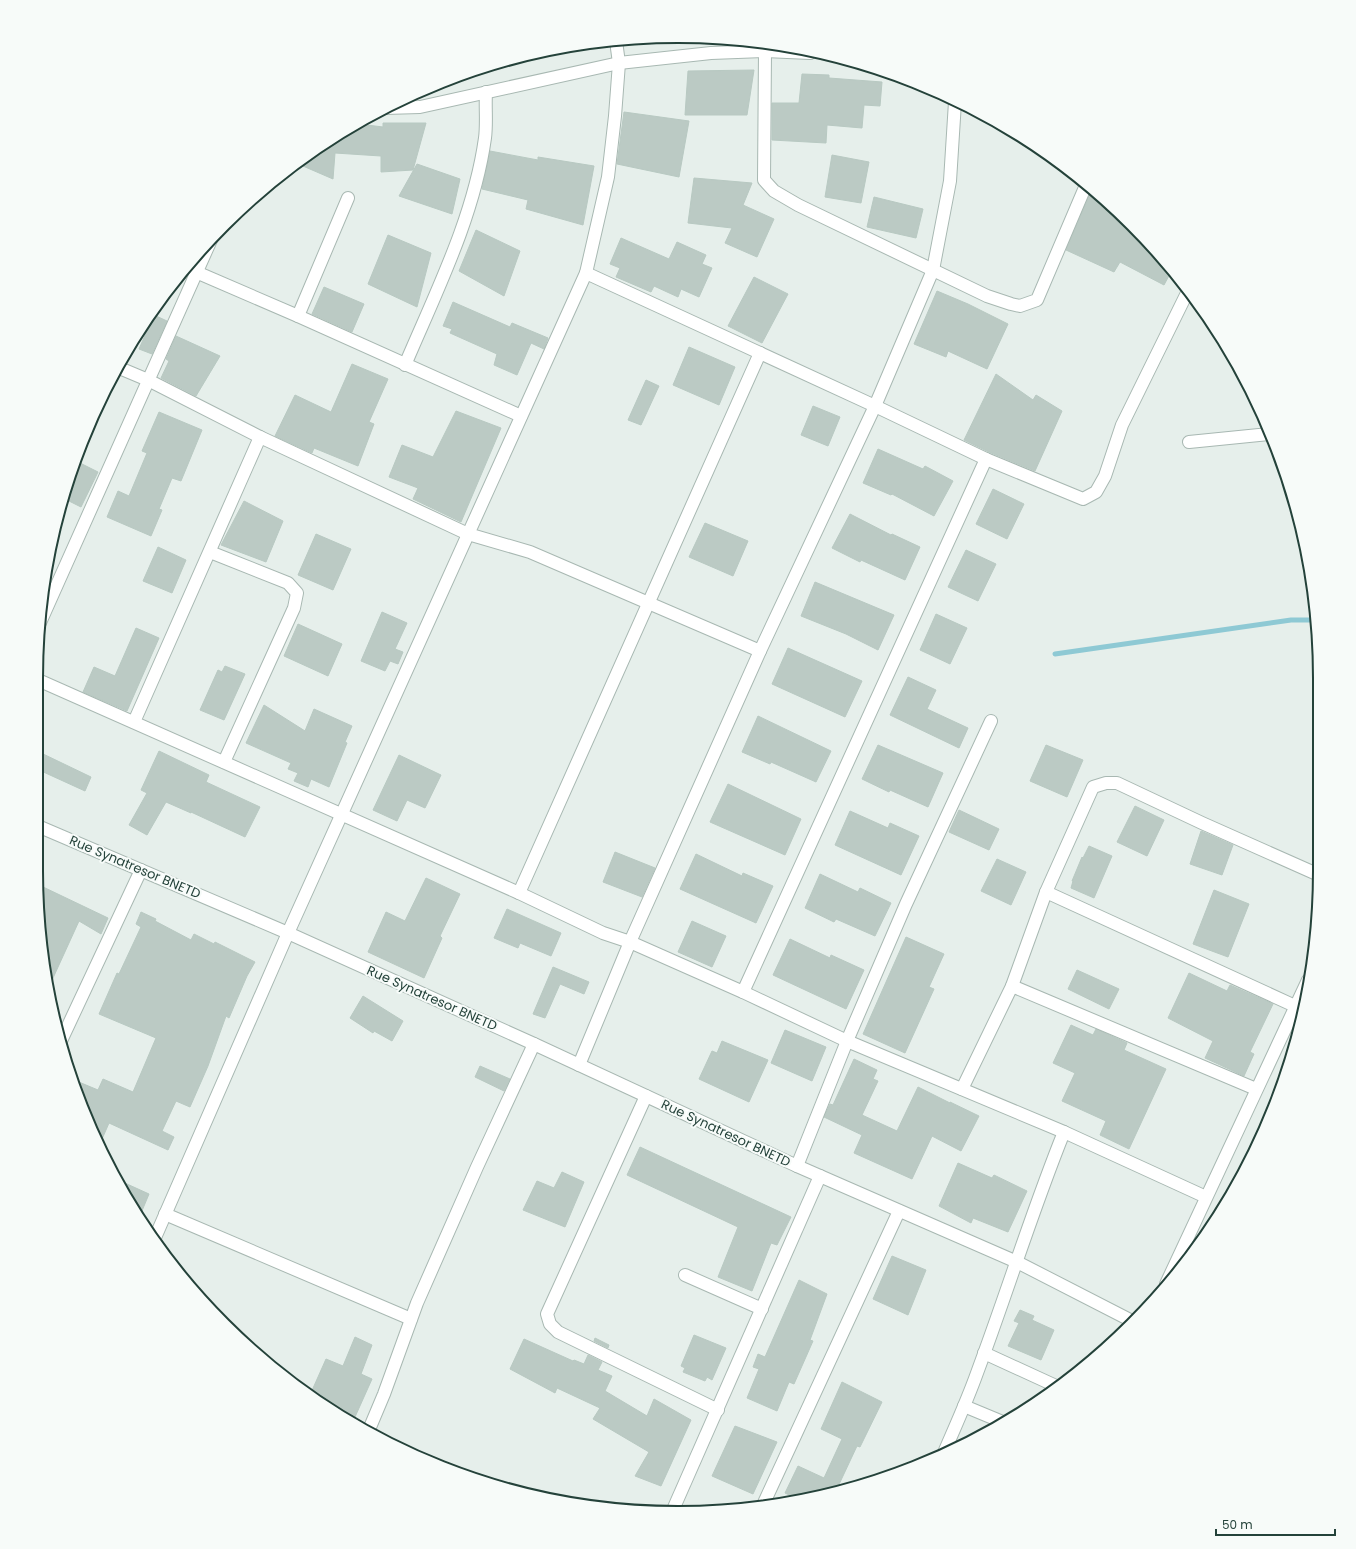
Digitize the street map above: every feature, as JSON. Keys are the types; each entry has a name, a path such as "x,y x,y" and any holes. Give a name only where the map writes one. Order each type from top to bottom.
{"street":[{"path":"157,1234 288,933 586,273 598,228 608,177 619,63 617,46"},
{"path":"765,51 764,180 774,191 798,205 987,296 1020,306 1037,300 1084,190"},
{"path":"398,108 420,107 619,63 711,53 783,52"},
{"path":"405,365 447,266 471,201 485,138 486,92"},
{"path":"579,1065 630,942 760,652 875,406 933,270 950,182 955,106"},
{"path":"298,316 348,198"},
{"path":"47,606 203,257"},
{"path":"196,272 521,416"},
{"path":"586,273 875,406 986,459 1083,499 1096,492 1106,476 1122,425 1185,295"},
{"path":"519,893 760,353"},
{"path":"123,369 148,380 260,437 468,534 530,552 649,602 760,652"},
{"path":"1189,442 1265,434"},
{"path":"134,722 260,437"},
{"path":"743,992 986,459"},
{"path":"210,552 288,583 297,593 294,608 224,762"},
{"path":"43,682 519,893 603,933 630,942 743,992 847,1041 1064,1132 1206,1197"},
{"path":"797,1166 847,1041 906,904 991,721"},
{"path":"962,1089 1012,986 1046,892 1089,792 1093,787 1106,783 1117,783 1313,872"},
{"name":"Rue Synatresor BNETD","path":"43,828 288,933 534,1044 797,1166 1017,1262 1128,1319"},
{"path":"65,1033 141,870"},
{"path":"1046,892 1295,1006"},
{"path":"1012,986 1256,1089"},
{"path":"1173,1269 1301,993"},
{"path":"370,1427 384,1394 417,1303 476,1167 534,1044"},
{"path":"646,1096 547,1314 550,1324 558,1332 718,1410"},
{"path":"946,1447 978,1372 1044,1181 1064,1132"},
{"path":"675,1506 820,1176"},
{"path":"765,1500 899,1211"},
{"path":"165,1214 411,1319"},
{"path":"685,1275 762,1309"},
{"path":"984,1354 1052,1384"},
{"path":"964,1406 998,1420"}],"building":[{"path":"754,70 747,115 685,115 688,71"},
{"path":"802,74 829,75 829,78 882,82 880,106 864,105 862,128 827,125 826,143 772,140 772,103 799,103"},
{"path":"624,112 689,121 679,177 617,164"},
{"path":"383,123 426,123 413,170 381,172 381,156 335,153 333,179 303,166 325,150 367,125 383,127"},
{"path":"490,151 538,160 538,157 594,166 583,225 526,209 528,200 482,189"},
{"path":"832,155 869,162 861,203 825,197"},
{"path":"417,164 460,179 452,214 399,196"},
{"path":"694,178 752,183 743,205 774,219 757,257 725,243 732,228 688,223"},
{"path":"1090,195 1127,229 1169,276 1164,285 1120,262 1114,272 1066,250"},
{"path":"874,197 923,209 916,238 867,227"},
{"path":"476,230 520,251 504,296 459,271"},
{"path":"388,235 431,253 417,307 368,284"},
{"path":"621,238 669,259 677,242 706,255 702,264 712,268 699,297 681,289 678,297 654,286 651,292 616,277 620,268 610,264"},
{"path":"754,277 788,294 762,343 728,326"},
{"path":"324,287 364,304 352,332 312,314"},
{"path":"937,291 968,304 1008,324 987,369 948,351 946,357 914,344"},
{"path":"453,302 510,327 512,323 548,338 544,349 531,343 517,375 494,365 497,354 450,333 452,329 443,326"},
{"path":"156,316 167,321 152,354 139,349 149,327"},
{"path":"176,336 220,356 196,396 161,378 169,361 166,359"},
{"path":"689,347 735,367 719,405 673,385"},
{"path":"352,364 388,379 369,422 374,424 358,466 314,448 312,453 275,436 295,395 331,412"},
{"path":"996,374 1033,400 1036,395 1062,411 1035,471 964,440"},
{"path":"646,380 659,386 641,425 628,420"},
{"path":"813,406 840,417 828,446 801,435"},
{"path":"456,411 501,428 461,522 413,499 418,488 389,477 402,445 433,457"},
{"path":"159,412 202,430 181,481 172,478 159,509 162,510 151,536 107,517 118,491 129,496 147,453 142,451"},
{"path":"878,449 923,469 925,466 953,481 934,516 892,494 891,495 863,483"},
{"path":"81,463 98,472 81,507 69,501"},
{"path":"993,489 1024,504 1007,539 976,524"},
{"path":"244,501 283,521 266,562 221,545"},
{"path":"850,514 891,535 892,534 920,547 905,580 861,560 860,562 832,548"},
{"path":"705,523 748,541 733,576 689,557"},
{"path":"316,534 351,549 333,590 298,575"},
{"path":"158,547 186,560 172,593 143,581"},
{"path":"966,550 996,564 978,601 948,587"},
{"path":"815,582 894,615 878,650 846,634 801,616"},
{"path":"382,612 407,623 395,649 403,652 398,664 390,661 385,671 361,661"},
{"path":"936,614 967,628 950,664 920,650"},
{"path":"298,624 342,644 328,676 284,656"},
{"path":"136,628 159,638 127,711 83,692 94,667 115,676"},
{"path":"788,648 862,681 845,717 772,684"},
{"path":"225,666 245,674 224,720 200,710 218,670 222,672"},
{"path":"908,677 936,690 927,709 968,728 959,748 890,715"},
{"path":"264,705 305,731 314,709 352,726 345,742 347,743 329,787 311,779 308,787 294,781 298,773 288,769 291,763 246,743"},
{"path":"758,716 831,751 816,782 771,762 770,764 742,752"},
{"path":"878,745 943,773 928,807 890,790 889,792 862,779"},
{"path":"1046,745 1083,760 1067,797 1030,781"},
{"path":"159,751 209,775 206,782 260,807 245,837 166,802 147,835 129,825 147,793 141,790"},
{"path":"43,754 91,777 85,791 43,772"},
{"path":"399,755 441,775 425,808 407,800 397,821 373,810"},
{"path":"728,784 801,819 785,855 710,822"},
{"path":"1135,806 1164,820 1147,856 1117,842"},
{"path":"959,810 999,829 989,850 949,832"},
{"path":"850,811 888,828 890,823 919,836 901,875 835,845"},
{"path":"1201,831 1233,845 1222,875 1190,864"},
{"path":"1089,846 1112,856 1094,898 1071,888 1072,881 1082,857 1083,858"},
{"path":"615,852 655,868 642,897 603,882"},
{"path":"696,854 742,876 743,873 773,886 756,923 680,889"},
{"path":"997,859 1026,872 1011,905 981,891"},
{"path":"820,874 858,892 860,888 891,903 875,936 836,919 834,922 805,908"},
{"path":"426,878 460,894 440,936 442,938 424,978 368,952 386,912 405,921"},
{"path":"43,887 108,918 101,934 79,921 52,979 44,913"},
{"path":"1214,890 1249,904 1228,957 1193,944"},
{"path":"507,909 561,933 551,956 520,943 518,948 494,938"},
{"path":"141,912 156,919 155,921 191,940 194,934 214,944 215,942 255,962 247,976 229,1018 226,1016 208,1066 190,1107 176,1101 162,1131 174,1137 168,1150 109,1123 102,1139 80,1082 98,1090 103,1079 133,1092 156,1038 99,1014 117,973 119,974 141,927 136,924"},
{"path":"692,921 726,936 712,967 678,952"},
{"path":"906,937 944,954 929,987 934,989 905,1053 863,1034"},
{"path":"790,939 830,958 831,955 864,970 846,1009 773,975"},
{"path":"553,967 589,982 584,994 560,984 545,1018 533,1014"},
{"path":"1077,970 1119,989 1109,1009 1068,989"},
{"path":"1189,973 1227,991 1230,985 1273,1004 1250,1052 1254,1054 1244,1076 1205,1058 1213,1041 1168,1018"},
{"path":"363,996 403,1021 392,1041 374,1031 373,1033 350,1018"},
{"path":"1071,1025 1093,1035 1096,1029 1127,1043 1124,1050 1166,1069 1129,1149 1100,1135 1106,1121 1062,1101 1075,1073 1053,1063"},
{"path":"785,1030 826,1047 812,1081 771,1063"},
{"path":"722,1041 768,1060 749,1102 699,1079 712,1051 717,1053"},
{"path":"854,1059 877,1070 873,1079 878,1081 862,1115 897,1131 918,1087 979,1116 961,1151 932,1136 912,1179 854,1153 862,1135 824,1117 830,1104 833,1105"},
{"path":"480,1066 510,1079 504,1091 475,1077"},
{"path":"640,1147 791,1217 777,1245 771,1243 752,1291 718,1277 738,1227 627,1175"},
{"path":"958,1163 992,1178 994,1175 1027,1191 1008,1232 973,1218 971,1223 939,1206"},
{"path":"562,1172 584,1182 565,1227 523,1210 537,1181 554,1188"},
{"path":"125,1183 149,1194 142,1211"},
{"path":"892,1256 926,1270 908,1315 873,1299"},
{"path":"799,1280 827,1294 810,1340 813,1341 794,1384 789,1382 777,1411 747,1398 759,1369 753,1367 758,1354 765,1357"},
{"path":"1020,1310 1034,1316 1032,1320 1054,1330 1041,1360 1008,1346 1019,1323 1014,1321"},
{"path":"694,1335 726,1348 712,1380 707,1377 705,1381 683,1372 685,1368 681,1366"},
{"path":"355,1337 372,1345 361,1374 372,1379 355,1417 312,1390 326,1359 343,1366"},
{"path":"595,1338 609,1345 608,1348 594,1341"},
{"path":"524,1339 573,1361 574,1360 584,1364 588,1355 602,1362 598,1370 612,1376 605,1391 647,1416 654,1399 691,1420 661,1486 635,1476 649,1452 593,1419 600,1408 557,1388 555,1393 510,1369"},
{"path":"842,1382 882,1402 860,1447 857,1446 839,1485 791,1496 785,1493 798,1466 824,1478 842,1439 821,1429"},
{"path":"735,1426 777,1442 753,1494 712,1476"}],"waterway":[{"path":"1055,654 1291,620 1310,620"}]}
